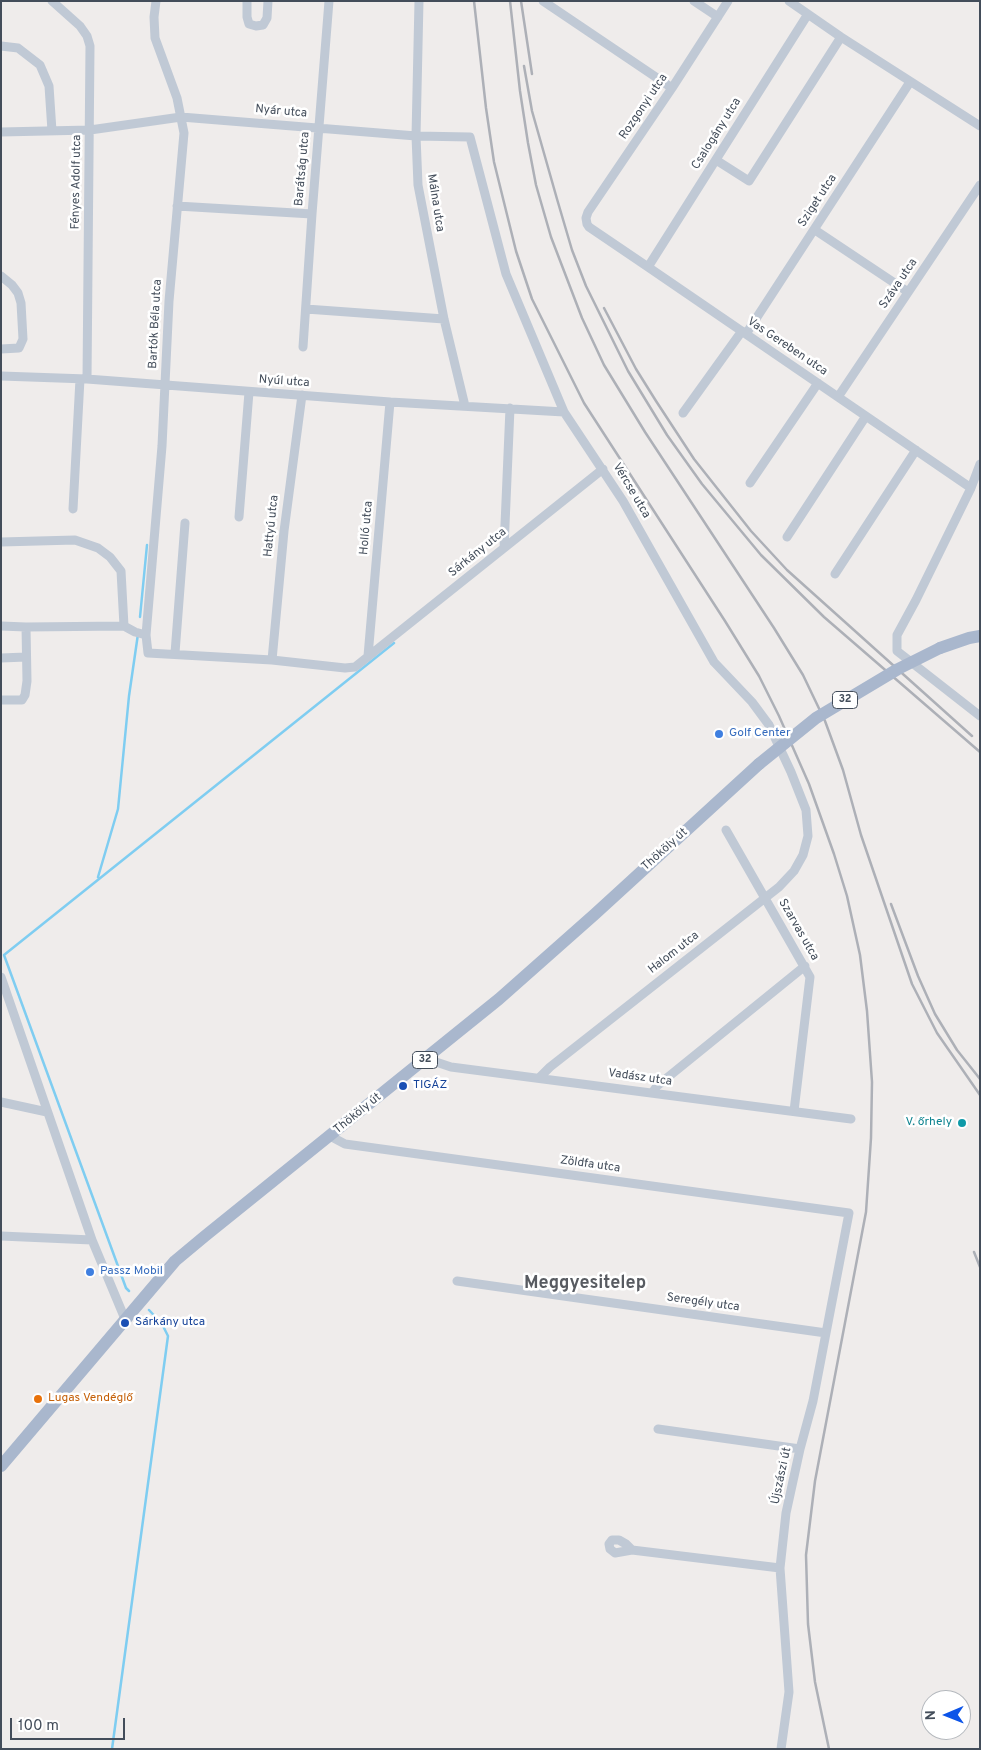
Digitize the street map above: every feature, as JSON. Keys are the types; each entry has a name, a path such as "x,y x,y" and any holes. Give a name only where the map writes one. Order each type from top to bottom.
{"main road":[{"name":"Thököly út","path":"1,1466 175,1261 499,999 759,764 816,718 898,668 940,648 980,636"}],"street":[{"name":"Fényes Adolf utca","path":"52,1 80,26 87,36 90,46 90,130 84,379 73,509"},
{"name":"Bartók Béla utca","path":"148,652 146,634 162,446 169,301 184,134 177,98 155,38 154,17 156,1"},
{"path":"247,1 249,24 256,26 263,25 267,18 268,1"},
{"name":"Barátság utca","path":"303,347 329,1"},
{"name":"Málna utca","path":"418,1 416,136 418,185 444,319 465,406"},
{"path":"543,1 672,88"},
{"path":"694,1 718,17"},
{"name":"Rozgonyi utca","path":"589,227 586,218 588,212 728,1"},
{"path":"789,1 841,37 980,126"},
{"name":"Csalogány utca","path":"648,268 808,14"},
{"path":"716,160 749,181 841,37"},
{"path":"1,46 18,48 40,65 49,86 52,131"},
{"name":"Sziget utca","path":"682,413 744,332 815,230 910,82"},
{"name":"Nyár utca","path":"1,132 90,130 181,117 416,136 470,137"},
{"name":"Vércse utca","path":"470,137 506,274 564,412 628,509 714,662 752,702 769,726 791,772 806,810 808,836"},
{"name":"Száva utca","path":"838,396 980,184"},
{"path":"177,206 312,214"},
{"name":"Vas Gereben utca","path":"589,227 970,488"},
{"path":"815,230 908,292"},
{"path":"1,276 18,293 21,304 23,339 19,348 1,349"},
{"path":"306,309 444,319"},
{"name":"Nyúl utca","path":"1,376 84,379 390,402 564,412"},
{"path":"750,484 818,383"},
{"path":"239,517 249,392"},
{"name":"Hattyú utca","path":"272,660 284,531 302,395"},
{"name":"Holló utca","path":"368,656 390,402"},
{"path":"504,548 510,408"},
{"path":"787,537 866,416"},
{"path":"835,574 916,450"},
{"path":"980,464 978,477 970,488 897,635 897,651 980,716"},
{"name":"Sárkány utca","path":"148,652 272,660 345,668 355,667 603,469"},
{"path":"176,653 185,523"},
{"path":"1,542 75,540 98,548 110,557 121,571 124,626"},
{"path":"1,626 124,626 135,632 146,634"},
{"path":"1,700 22,700 25,695 27,681 26,627"},
{"path":"1,658 26,657"},
{"name":"Szarvas utca","path":"726,830 810,977 794,1111"},
{"name":"Halom utca","path":"540,1078 550,1067 779,887 794,871 803,855 808,836"},
{"path":"652,1093 657,1086 805,966"},
{"path":"1,977 92,1240 125,1319"},
{"name":"Vadász utca","path":"426,1059 451,1067 851,1118"},
{"path":"1,1102 47,1112"},
{"name":"Zöldfa utca","path":"330,1136 345,1144 849,1212"},
{"name":"Újszászi út","path":"781,1749 789,1692 780,1568 786,1513 813,1401 849,1212"},
{"path":"1,1236 92,1240"},
{"name":"Seregély utca","path":"457,1281 826,1333"},
{"path":"658,1429 800,1449"},
{"path":"632,1550 780,1568"}],"waterway":[{"path":"140,617 147,545"},
{"path":"98,877 118,809 129,696 138,634"},
{"path":"129,1291 126,1288 4,955 394,643"},
{"path":"112,1749 168,1336 162,1324 149,1310"}],"railway":[{"path":"474,1 494,162 516,251 532,299 584,403 759,676 809,784 847,896 860,955 867,1011 872,1082 871,1138 866,1212 815,1481 806,1555 808,1624 815,1682 829,1749"},
{"path":"510,1 520,91 536,185 551,237 582,318 604,365 645,432 803,675 825,721 843,770 861,835 912,984 937,1033 980,1095"},
{"path":"521,1 532,74"},
{"path":"524,66 532,111 572,250 586,286 628,371 667,435 702,484 761,555 824,617 980,752"},
{"path":"604,308 636,369 694,459 751,531 787,570 972,736"},
{"path":"891,904 918,976 935,1014 957,1050 980,1079"},
{"path":"974,1252 980,1267"}],"place":[{"name":"Golf Center","path":"719,734"},
{"name":"TIGÁZ","path":"403,1086"},
{"name":"V. őrhely","path":"962,1123"},
{"name":"Passz Mobil","path":"90,1272"},
{"name":"Sárkány utca","path":"125,1323"},
{"name":"Lugas Vendéglő","path":"38,1399"}],"district":[{"name":"Meggyesitelep","path":"585,1284"}]}
